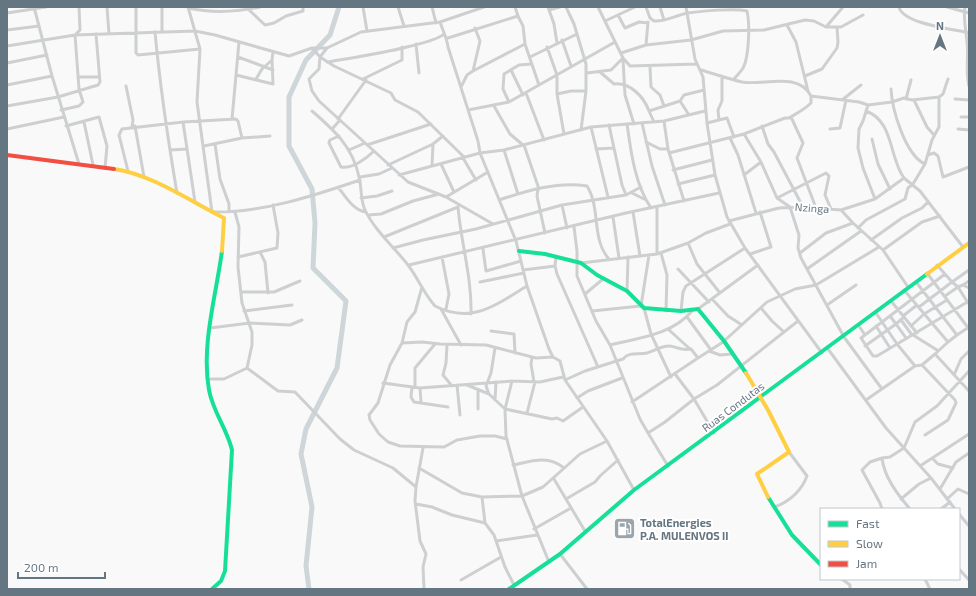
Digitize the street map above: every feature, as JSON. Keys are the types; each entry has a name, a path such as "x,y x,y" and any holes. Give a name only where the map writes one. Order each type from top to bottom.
{"street":[{"path":"7,13 46,7"},
{"path":"62,110 82,104 83,100 79,89 76,35 80,30 79,7"},
{"path":"107,7 109,34"},
{"path":"136,7 135,33 136,53 138,55 200,49"},
{"path":"162,7 162,32"},
{"path":"212,212 196,94 200,66 200,49 188,8 209,11 260,7"},
{"path":"247,8 262,24 267,25 286,16 303,11 303,7"},
{"path":"363,7 367,31"},
{"path":"398,7 404,26"},
{"path":"432,7 436,22"},
{"path":"7,46 86,34 195,31 288,56 312,48 327,48 356,34 367,31 440,22 484,7"},
{"path":"515,7 523,26 525,44 539,85"},
{"path":"557,43 554,24 549,8 560,7"},
{"path":"566,7 585,58 587,73 581,130"},
{"path":"603,7 598,8 627,65 633,68 697,64"},
{"path":"605,21 635,7"},
{"path":"646,7 650,18 654,21 664,20 686,13 746,11 748,31 746,62 734,79"},
{"path":"660,7 664,20"},
{"path":"686,7 691,40 697,64 701,70 705,111 715,175 719,193 730,223 745,248 822,353"},
{"path":"826,27 843,7"},
{"path":"899,7 900,12 910,19 969,32"},
{"path":"947,7 969,13"},
{"path":"965,7 965,32 968,54 969,86"},
{"path":"35,8 42,40 66,126 79,164"},
{"path":"618,15 625,28 639,22 648,23"},
{"path":"621,53 646,45 691,40 723,31 768,30 809,20 826,27 837,27 847,25 862,15"},
{"path":"448,38 475,28 518,16"},
{"path":"646,45 648,23 650,18"},
{"path":"440,22 444,34 448,38 448,48 478,141 480,153 516,241 527,286 553,357"},
{"path":"646,142 668,151 710,144 744,134 762,126 791,117 810,105 811,96 808,91 795,39 787,25"},
{"path":"7,30 39,26"},
{"path":"805,76 822,69 837,48 837,27"},
{"path":"473,71 480,41 475,28"},
{"path":"80,30 86,34"},
{"path":"155,32 166,123 177,193"},
{"path":"7,106 58,97 79,89 98,85 100,77 96,34"},
{"path":"327,62 416,44 439,38 444,34"},
{"path":"530,57 547,47 577,34"},
{"path":"562,40 571,66"},
{"path":"232,120 239,42"},
{"path":"468,110 480,106 494,106 509,102 557,76 585,58 616,42"},
{"path":"416,44 419,73"},
{"path":"461,87 468,75 473,71 525,44"},
{"path":"333,128 364,80 402,60 402,47"},
{"path":"547,47 557,76 557,94 564,134"},
{"path":"312,48 327,62 391,93 394,98 414,109 444,136 463,157 476,180"},
{"path":"327,48 320,57 319,69 310,76 309,82 314,94 388,165 408,182 446,197 459,207 480,215 493,224"},
{"path":"236,75 273,84 273,52"},
{"path":"7,64 47,55"},
{"path":"238,57 273,70"},
{"path":"587,73 611,70 623,58"},
{"path":"623,58 626,97 634,124"},
{"path":"256,80 265,66 272,60"},
{"path":"509,102 503,90 502,82 504,74 521,64 531,64"},
{"path":"650,67 651,87 660,95 664,106"},
{"path":"510,70 525,94 544,140"},
{"path":"701,70 748,83 790,82 808,91"},
{"path":"600,72 614,84 626,85 638,94 646,103 654,122"},
{"path":"7,85 52,76"},
{"path":"718,120 718,110 722,101 722,76"},
{"path":"78,77 100,77"},
{"path":"811,96 846,100 868,105 906,99 914,100 939,97 943,94 948,79"},
{"path":"906,99 911,80"},
{"path":"842,100 861,85"},
{"path":"126,86 144,177"},
{"path":"891,89 892,102 907,145 925,164"},
{"path":"649,111 680,101 684,95 704,90"},
{"path":"557,94 570,91 586,91"},
{"path":"807,269 860,229 866,220 904,199 908,188 913,184 925,164 934,135 940,122 939,97"},
{"path":"955,98 969,100"},
{"path":"830,129 840,128 846,100"},
{"path":"914,100 927,127 934,135"},
{"path":"680,101 689,115"},
{"path":"868,105 863,121 858,129 859,152 863,168 875,199"},
{"path":"494,106 512,136 524,145 538,189 537,196 545,233"},
{"path":"312,111 333,128 350,150 360,178 361,198 367,214 393,248 409,265 433,304 441,309 471,314 485,311 527,286"},
{"path":"399,175 463,157 504,150 591,127 664,121 705,111"},
{"path":"866,111 875,115 886,129 896,162 904,178 913,184 940,216 963,247"},
{"path":"66,126 84,122 97,116 100,118 107,146 105,168"},
{"path":"791,117 803,141 800,154 797,158 816,208"},
{"path":"961,117 969,117"},
{"path":"7,128 64,118"},
{"path":"707,123 727,118 756,213"},
{"path":"133,120 141,126"},
{"path":"128,171 119,135 122,128 166,123 238,120 242,138"},
{"path":"664,121 668,151 684,201"},
{"path":"84,122 92,165"},
{"path":"183,122 195,202"},
{"path":"642,123 646,142 665,205"},
{"path":"350,150 431,124"},
{"path":"627,124 634,167 644,199 651,208"},
{"path":"609,125 622,186 626,195"},
{"path":"762,126 768,144 803,207"},
{"path":"591,127 608,197"},
{"path":"958,129 969,130"},
{"path":"744,134 761,162 777,198 790,207 799,234 798,248 807,269 844,337 882,389"},
{"path":"204,146 242,138 270,136"},
{"path":"339,136 330,142 339,166 346,168 356,164 374,151"},
{"path":"388,165 433,144 444,136"},
{"path":"872,139 878,164 890,189"},
{"path":"216,144 220,179 229,204 230,212"},
{"path":"432,166 433,144"},
{"path":"596,149 614,148"},
{"path":"170,150 187,149"},
{"path":"504,150 518,194"},
{"path":"928,155 934,154 938,156 943,177 969,167"},
{"path":"7,155 92,165 128,171 177,193 224,218 225,221 218,282 210,328 208,379 211,399 227,434 232,450 225,571 221,581 212,589"},
{"path":"674,170 712,160"},
{"path":"744,175 761,162"},
{"path":"441,164 454,192"},
{"path":"212,212 235,212 273,205 338,187 360,178 379,174 392,168"},
{"path":"446,197 488,172"},
{"path":"777,198 806,182 827,173 829,176 825,197 831,209"},
{"path":"678,184 715,175"},
{"path":"841,210 875,199 904,178"},
{"path":"499,200 553,186 588,187 592,199 602,252 601,261"},
{"path":"338,187 351,204 367,214 381,214 413,201 439,194"},
{"path":"393,248 493,224 562,205 592,199 626,195 641,187"},
{"path":"361,198 377,196 392,191"},
{"path":"632,193 644,199"},
{"path":"409,265 719,193"},
{"path":"871,240 902,218 922,208 928,202"},
{"path":"238,257 261,254 277,247 278,233 273,205"},
{"path":"562,205 567,228"},
{"path":"384,237 459,207"},
{"path":"459,207 460,232 469,281 471,314"},
{"path":"657,207 659,253 667,275 666,311"},
{"name":"Nzinga","path":"579,262 601,261 659,253 688,243 706,233 760,212 790,207 831,209 841,210 883,250 908,287"},
{"path":"235,212 239,227 238,257 241,292 244,311 250,324 252,345 247,368"},
{"path":"633,212 640,256"},
{"path":"750,254 771,247 760,212"},
{"path":"883,250 922,222 940,216"},
{"path":"613,217 618,258"},
{"path":"800,253 826,233 853,223"},
{"path":"574,227 579,262 577,276 592,311 610,345 632,402 668,466"},
{"path":"688,243 696,263 720,293"},
{"name":"Ruas Condutas","path":"509,589 560,554 634,490 828,349 937,265 969,243"},
{"path":"632,402 658,383 671,377 723,342 767,302 797,288 816,285 879,247"},
{"path":"681,312 684,290 705,274 745,248"},
{"path":"483,249 486,270 521,261"},
{"path":"519,251 579,262 603,279 627,291 643,307"},
{"path":"602,252 609,259"},
{"path":"261,254 268,292"},
{"path":"649,255 643,307 651,334 671,377"},
{"path":"556,257 555,266 572,311 598,367"},
{"path":"627,291 628,257"},
{"path":"442,258 449,294 446,310"},
{"path":"592,311 643,307 666,311 692,311 698,309 758,265"},
{"path":"937,265 958,287 969,302 875,357 861,339 945,274"},
{"path":"480,282 524,271 555,266"},
{"path":"678,269 691,284 728,316 742,325"},
{"path":"866,346 928,298 969,270"},
{"path":"866,400 915,366 922,365 935,354 937,350 969,328 927,273"},
{"path":"585,294 603,279"},
{"path":"241,292 274,292 300,281"},
{"path":"911,326 958,287 969,281"},
{"path":"916,282 934,308 957,335"},
{"path":"827,305 856,285"},
{"path":"963,285 969,288"},
{"path":"422,287 415,312 408,322 402,343 390,365 383,383 378,403 370,415 377,431 391,444 405,447 444,447 457,440 480,436 495,436 507,439"},
{"path":"268,288 274,292"},
{"path":"904,290 948,342"},
{"path":"891,301 911,326 914,334"},
{"path":"244,311 292,305"},
{"path":"761,308 784,332"},
{"path":"441,309 462,345"},
{"path":"698,309 732,354 761,397 789,452 807,476 795,495 786,503 775,507"},
{"path":"610,345 668,329 687,318 692,311"},
{"path":"876,313 897,344 915,366"},
{"path":"890,316 906,338"},
{"path":"687,318 710,350 720,355 732,354"},
{"path":"210,328 250,324 290,325 302,320"},
{"path":"901,320 914,334 937,350"},
{"path":"648,432 665,422 694,399 717,385 798,321"},
{"path":"859,326 865,335"},
{"path":"876,326 882,333 890,348"},
{"path":"668,329 691,349 698,358"},
{"path":"491,331 514,334 515,353"},
{"path":"402,343 422,342 486,346 532,357 553,357 560,361 564,378 618,460 634,490"},
{"path":"436,344 414,370 412,399 448,407"},
{"path":"447,344 446,363 443,375 452,386"},
{"path":"383,383 420,388 467,385 489,381 534,382 564,378 616,361 632,354 645,353 670,346 680,350 691,349"},
{"path":"495,348 489,381 486,388 489,394 504,409 552,419 557,418 563,421 583,407"},
{"path":"828,349 886,428 931,478 954,508"},
{"path":"954,375 961,359 969,351"},
{"path":"935,354 959,382 969,391"},
{"path":"527,413 534,382 531,364 532,357"},
{"path":"922,365 956,402 950,418 925,435"},
{"path":"208,379 224,379 247,368"},
{"path":"247,368 278,392 295,392 340,439 354,450 393,468 416,487"},
{"path":"882,508 862,470 870,462 890,457 904,448 915,422 937,406 969,371"},
{"path":"675,374 694,399 714,432"},
{"path":"577,398 588,391 622,378"},
{"path":"512,381 504,409 507,439 522,496 534,529 549,562"},
{"path":"495,400 496,382"},
{"path":"457,385 460,415"},
{"path":"467,385 478,391 489,394"},
{"path":"420,388 421,402"},
{"path":"478,391 478,409"},
{"path":"920,466 969,434"},
{"path":"419,468 453,489 482,497 522,496 543,487 580,454 606,441"},
{"path":"423,448 415,501 421,545 426,554 423,567 424,589"},
{"path":"789,452 757,474 775,507 798,542 820,564"},
{"path":"940,489 956,462 969,453"},
{"path":"882,458 886,471 901,499 909,508"},
{"path":"932,458 938,464 953,468"},
{"path":"513,465 546,459 557,462 564,468"},
{"path":"566,499 595,482 602,473 618,460"},
{"path":"554,478 585,531"},
{"path":"901,499 919,484 931,478"},
{"path":"942,508 958,489 969,494"},
{"path":"482,497 484,524"},
{"path":"416,504 432,507 452,515 484,524 492,530 501,557 515,585 519,589"},
{"path":"534,529 571,508"},
{"path":"960,515 969,526"},
{"path":"496,541 537,536"},
{"path":"560,554 587,589"},
{"path":"461,580 501,557"},
{"path":"960,570 969,580"},
{"path":"843,580 850,585 850,589"},
{"path":"926,580 930,589"}],"waterway":[{"path":"309,589 306,566 312,507 301,454 306,429 337,368 346,301 313,268 315,223 312,189 289,146 289,97 306,60 330,35 339,7"}],"traffic: fast":[{"path":"212,589 221,581 225,571 232,450 211,398 207,373 210,320 222,251"},
{"path":"519,251 545,254 581,263 597,275 627,291 644,308 681,311 698,309 724,341 746,373"},
{"path":"509,589 560,554 634,490 927,274"},
{"path":"768,497 792,535 820,564"}],"traffic: slow":[{"path":"114,169 142,176 156,182 224,218 222,251"},
{"path":"927,274 969,243"},
{"path":"746,373 768,410 789,452 757,474 768,497"}],"traffic: jam":[{"path":"7,155 114,169"}],"place":[{"name":"TotalEnergies P.A. MULENVOS II","path":"625,529"}]}
